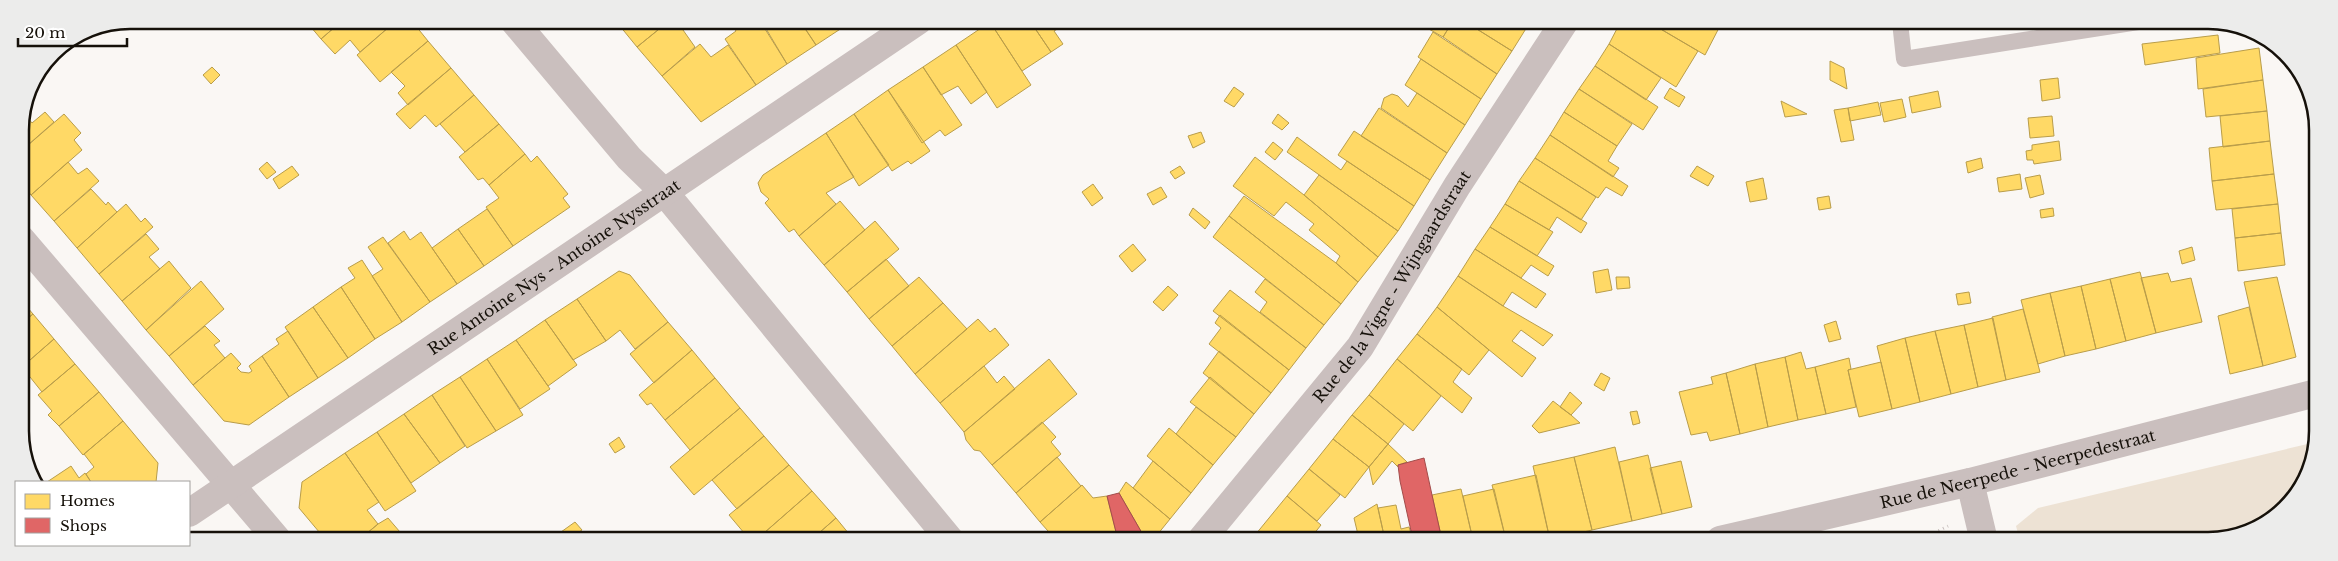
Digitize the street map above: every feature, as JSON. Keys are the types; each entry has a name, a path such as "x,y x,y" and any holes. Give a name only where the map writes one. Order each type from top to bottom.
{"street":[{"path":"521,29 629,158 665,193 943,532"},
{"name":"Rue Antoine Nys - Antoine Nysstraat","path":"190,512 906,29"},
{"name":"Rue de la Vigne - Wijngaardstraat","path":"1208,532 1360,347 1457,186 1560,29"},
{"path":"29,248 271,532"},
{"name":"Rue de Neerpede - Neerpedestraat","path":"1754,532 1970,482 2309,395"},
{"path":"1970,482 1982,532"}],"lane":[{"path":"1901,29 1904,59 2094,29"}],"shaded area":[{"path":"2308,444 2302,470 2284,498 2264,515 2241,527 2215,532 2018,532 2016,526 2038,508"}],"building: Homes":[{"path":"313,29 333,29 321,39"},
{"path":"333,29 387,29 360,52 350,40 335,54 321,39"},
{"path":"387,29 418,29 428,41 380,82 357,55"},
{"path":"622,29 659,29 637,47"},
{"path":"659,29 684,29 683,30 695,47 662,76 637,47"},
{"path":"735,29 765,29 787,64 756,85 725,39 736,31"},
{"path":"766,29 805,29 816,45 787,64"},
{"path":"805,29 840,29 816,45"},
{"path":"980,29 995,29 1031,85 997,108 956,45"},
{"path":"995,29 1035,29 1051,52 1022,71"},
{"path":"1035,29 1058,29 1054,31 1063,44 1051,52"},
{"path":"1429,29 1448,29 1443,37"},
{"path":"1448,29 1477,29 1512,51 1497,74 1443,37"},
{"path":"1477,29 1526,29 1512,51"},
{"path":"1617,29 1661,29 1698,51 1676,87 1609,44"},
{"path":"1661,29 1718,29 1705,55"},
{"path":"1433,32 1497,74 1481,99 1418,57"},
{"path":"2218,35 2220,53 2145,65 2142,44"},
{"path":"428,41 451,68 408,105 398,93 405,86 391,72"},
{"path":"700,44 711,57 728,45 756,85 701,122 662,76"},
{"path":"1609,44 1661,78 1646,100 1595,66"},
{"path":"956,45 987,92 971,104 958,86 941,95 923,67"},
{"path":"2259,48 2263,80 2198,89 2196,58"},
{"path":"1421,59 1481,99 1465,125 1405,85"},
{"path":"1830,61 1844,68 1847,89 1830,80"},
{"path":"1595,66 1658,107 1643,130 1579,89"},
{"path":"212,67 220,75 211,84 203,75"},
{"path":"923,67 962,125 945,136 940,130 922,143 888,90"},
{"path":"451,68 474,95 436,127 425,115 410,129 396,114"},
{"path":"2058,78 2060,98 2042,101 2040,80"},
{"path":"2263,80 2267,111 2206,117 2203,89"},
{"path":"1234,87 1244,94 1234,107 1224,101"},
{"path":"1670,88 1685,97 1679,107 1664,98"},
{"path":"1579,89 1632,124 1617,146 1564,112"},
{"path":"888,90 930,151 911,164 908,161 892,171 854,114"},
{"path":"1938,91 1941,107 1912,113 1909,97"},
{"path":"1417,93 1465,125 1447,153 1381,108 1384,98 1392,94 1398,96 1408,107"},
{"path":"474,95 499,124 465,152 440,124"},
{"path":"1902,99 1906,117 1884,122 1880,103"},
{"path":"1781,101 1807,114 1785,117"},
{"path":"1878,102 1881,115 1850,121 1848,108"},
{"path":"1379,108 1447,153 1430,180 1361,136"},
{"path":"1848,108 1854,140 1841,142 1834,110"},
{"path":"2267,111 2270,141 2223,147 2220,116"},
{"path":"45,112 54,122 29,144 29,120 32,123"},
{"path":"1564,112 1617,146 1608,161 1619,168 1613,177 1550,135"},
{"path":"64,114 81,133 74,140 82,150 31,195 29,192 29,144"},
{"path":"854,114 889,165 859,186 826,133"},
{"path":"1278,114 1289,123 1282,130 1272,123"},
{"path":"2052,116 2054,136 2030,138 2028,118"},
{"path":"499,124 525,154 489,185 483,178 478,180 459,157"},
{"path":"1354,131 1430,180 1414,206 1338,155"},
{"path":"1201,132 1205,142 1193,148 1188,136"},
{"path":"826,133 854,177 826,193 836,204 799,236 794,229 789,232 765,203 769,199 761,192 758,183 763,175"},
{"path":"1550,135 1628,186 1622,196 1606,187 1598,198 1535,158"},
{"path":"1297,137 1341,170 1347,161 1414,206 1398,231 1287,152"},
{"path":"2059,141 2061,160 2034,164 2033,160 2027,160 2026,151 2032,150 2032,145"},
{"path":"2270,141 2274,174 2212,181 2209,148"},
{"path":"1273,142 1283,150 1275,160 1265,152"},
{"path":"525,154 531,162 537,156 568,194 563,198 570,207 513,246 486,207 499,198 489,185"},
{"path":"1255,157 1378,257 1358,282 1336,263 1340,256 1309,230 1314,224 1286,202 1274,216 1233,186"},
{"path":"1535,158 1596,197 1581,220 1519,181"},
{"path":"1981,158 1983,168 1968,173 1966,162"},
{"path":"68,162 78,174 87,168 99,181 54,221 31,195"},
{"path":"267,162 276,172 267,179 259,169"},
{"path":"292,166 299,175 279,189 273,179"},
{"path":"1180,166 1185,173 1175,179 1170,172"},
{"path":"1697,166 1714,176 1708,186 1690,176"},
{"path":"2020,174 2022,189 1999,192 1997,178"},
{"path":"2274,174 2278,204 2216,210 2212,181"},
{"path":"1319,175 1398,231 1378,257 1304,195"},
{"path":"2040,175 2044,194 2030,198 2025,178"},
{"path":"1763,178 1767,199 1750,202 1746,182"},
{"path":"1519,181 1587,223 1581,233 1557,217 1549,230 1505,204"},
{"path":"1093,184 1103,198 1092,206 1082,192"},
{"path":"1161,187 1167,197 1153,205 1147,194"},
{"path":"91,189 106,205 108,202 117,212 77,248 54,221"},
{"path":"1244,196 1336,263 1358,282 1341,304 1229,216"},
{"path":"1829,196 1831,208 1819,210 1817,198"},
{"path":"840,201 865,230 824,265 799,236"},
{"path":"126,204 141,222 145,218 153,227 99,274 77,248"},
{"path":"1505,204 1553,232 1537,256 1490,227"},
{"path":"2278,204 2281,233 2235,238 2232,209"},
{"path":"1193,208 1210,222 1205,229 1189,215"},
{"path":"2053,208 2054,216 2041,218 2040,210"},
{"path":"487,209 513,246 484,266 458,229"},
{"path":"1229,216 1341,304 1324,325 1213,237"},
{"path":"875,221 899,249 847,292 824,265"},
{"path":"1490,227 1554,266 1548,276 1531,265 1521,278 1475,249"},
{"path":"458,229 484,266 457,284 432,248"},
{"path":"404,231 410,240 421,232 457,284 430,302 388,243"},
{"path":"2281,233 2285,265 2238,271 2235,238"},
{"path":"146,234 159,249 149,257 160,269 122,301 99,274"},
{"path":"383,237 430,302 402,322 372,276 383,269 368,247"},
{"path":"1133,244 1146,260 1132,272 1119,256"},
{"path":"2192,247 2195,260 2182,264 2179,251"},
{"path":"1475,249 1546,294 1536,308 1512,292 1503,306 1458,276"},
{"path":"886,259 909,286 869,319 847,292"},
{"path":"362,260 402,322 375,339 341,287 355,278 348,268"},
{"path":"169,261 191,288 146,330 122,301"},
{"path":"1608,269 1612,290 1596,293 1593,272"},
{"path":"619,271 630,275 668,322 635,349 620,330 606,341 577,299"},
{"path":"2140,272 2156,333 2126,341 2110,279"},
{"path":"2168,273 2171,282 2191,278 2202,322 2156,333 2141,278"},
{"path":"1458,276 1503,306 1553,335 1543,346 1521,330 1512,341 1536,358 1522,377 1437,307"},
{"path":"919,277 943,303 892,346 869,319"},
{"path":"1616,277 1629,277 1630,288 1617,289"},
{"path":"2277,277 2296,357 2263,366 2244,282"},
{"path":"1265,279 1324,325 1306,348 1260,312 1267,302 1255,292"},
{"path":"2110,279 2126,341 2096,349 2081,286"},
{"path":"201,281 224,309 169,356 146,330"},
{"path":"1168,286 1178,295 1163,311 1153,302"},
{"path":"2081,286 2096,349 2065,356 2050,293"},
{"path":"341,287 375,339 348,358 313,307"},
{"path":"1230,290 1306,348 1289,370 1213,311"},
{"path":"1969,292 1971,303 1958,305 1956,294"},
{"path":"2050,293 2065,356 2038,364 2021,300"},
{"path":"577,299 606,341 573,360 545,320"},
{"path":"943,303 967,329 915,374 892,346"},
{"path":"313,307 348,358 318,378 285,327"},
{"path":"1437,307 1489,350 1469,375 1417,334"},
{"path":"2249,307 2263,366 2230,374 2218,316"},
{"path":"29,309 33,314 29,317"},
{"path":"2023,309 2040,372 2006,380 1992,317"},
{"path":"33,314 54,339 29,361 29,317"},
{"path":"1220,315 1289,370 1271,393 1209,344 1221,328 1215,323"},
{"path":"1993,318 2006,380 1978,387 1964,325"},
{"path":"978,319 990,332 995,328 1009,345 940,403 915,374"},
{"path":"545,320 577,365 548,386 516,340"},
{"path":"1836,321 1841,339 1829,342 1824,325"},
{"path":"668,322 692,350 654,383 630,354"},
{"path":"1964,325 1978,387 1951,394 1935,331"},
{"path":"205,326 220,341 214,345 225,358 193,385 169,356"},
{"path":"288,331 318,378 289,397 262,356 279,344 276,339"},
{"path":"1935,331 1951,394 1920,402 1905,338"},
{"path":"1417,334 1462,369 1453,382 1472,398 1462,413 1397,359"},
{"path":"1905,338 1920,402 1892,409 1877,346"},
{"path":"54,339 75,364 42,392 29,376 29,361"},
{"path":"516,340 550,389 520,409 487,359"},
{"path":"692,350 715,378 665,420 651,403 647,405 639,395"},
{"path":"1219,351 1271,393 1254,414 1203,373"},
{"path":"1801,352 1806,369 1815,367 1826,414 1798,420 1785,357"},
{"path":"231,353 241,364 237,368 241,372 249,373 252,371 249,366 262,356 289,397 249,425 224,421 193,385"},
{"path":"1785,357 1798,420 1768,427 1755,364"},
{"path":"1849,358 1851,369 1848,370 1856,407 1826,414 1815,367"},
{"path":"487,359 523,415 496,431 460,377"},
{"path":"1049,359 1077,394 992,465 980,451 974,450 966,440 964,432"},
{"path":"1397,359 1441,396 1413,431 1369,395"},
{"path":"1881,362 1892,409 1859,417 1848,370"},
{"path":"75,364 99,392 59,426 48,415 52,411 38,395"},
{"path":"1755,364 1768,427 1740,434 1726,373"},
{"path":"984,366 997,383 1004,376 1015,389 964,432 940,403"},
{"path":"1601,373 1610,378 1604,391 1594,385"},
{"path":"1726,373 1740,434 1710,441 1707,432 1691,435 1679,392 1713,384 1711,377"},
{"path":"460,377 496,431 467,448 432,395"},
{"path":"1210,377 1254,414 1236,437 1190,402"},
{"path":"715,378 740,408 690,450 665,420"},
{"path":"99,392 123,421 83,455 59,426"},
{"path":"1570,392 1582,403 1571,415 1560,407"},
{"path":"432,395 465,446 440,463 404,414"},
{"path":"1369,395 1404,424 1388,444 1352,415"},
{"path":"1553,401 1580,423 1539,433 1532,426"},
{"path":"1196,407 1236,437 1213,465 1176,434"},
{"path":"740,408 764,436 694,495 670,467"},
{"path":"1637,411 1640,423 1633,425 1630,412"},
{"path":"404,414 440,463 411,483 377,432"},
{"path":"1352,415 1388,444 1369,467 1333,439"},
{"path":"123,421 158,463 156,481 90,481 86,474 94,467 84,454"},
{"path":"1042,422 1056,437 1051,442 1061,454 1016,493 992,465"},
{"path":"1169,428 1213,465 1191,493 1147,456"},
{"path":"377,432 416,491 385,511 345,453"},
{"path":"764,436 789,465 737,509 712,480"},
{"path":"619,437 625,447 615,453 609,444"},
{"path":"1333,439 1369,467 1345,498 1309,469"},
{"path":"1388,444 1407,462 1398,465 1398,467 1392,461 1373,485 1369,467"},
{"path":"1615,447 1632,521 1592,530 1574,457"},
{"path":"345,453 379,502 367,510 378,524 368,532 319,532 299,508 302,482"},
{"path":"1648,455 1662,514 1632,521 1619,462"},
{"path":"1057,457 1081,486 1040,522 1016,493"},
{"path":"1574,457 1592,530 1584,532 1548,532 1533,466"},
{"path":"1153,461 1191,493 1170,519 1133,488"},
{"path":"1681,461 1692,507 1662,514 1650,468"},
{"path":"789,465 812,491 765,532 743,532 729,515"},
{"path":"71,466 79,478 85,473 90,481 48,481"},
{"path":"1309,469 1340,495 1317,521 1287,496"},
{"path":"1536,475 1548,532 1504,532 1492,485"},
{"path":"1126,482 1170,519 1159,532 1141,532 1119,493"},
{"path":"1082,485 1093,498 1107,496 1116,532 1049,532 1040,522"},
{"path":"1461,489 1471,532 1440,532 1432,495"},
{"path":"1494,489 1504,532 1471,532 1463,496"},
{"path":"812,491 836,518 820,532 765,532"},
{"path":"1287,496 1321,525 1315,532 1258,532"},
{"path":"1377,504 1383,532 1357,532 1354,518"},
{"path":"1396,505 1401,529 1409,527 1411,532 1383,532 1378,508"},
{"path":"388,518 400,532 368,532"},
{"path":"836,518 847,532 820,532"},
{"path":"575,522 582,530 579,532 561,532"}],"building: Shops":[{"path":"1424,458 1440,532 1411,532 1398,465"},
{"path":"1119,493 1141,532 1116,532 1107,496"}]}
